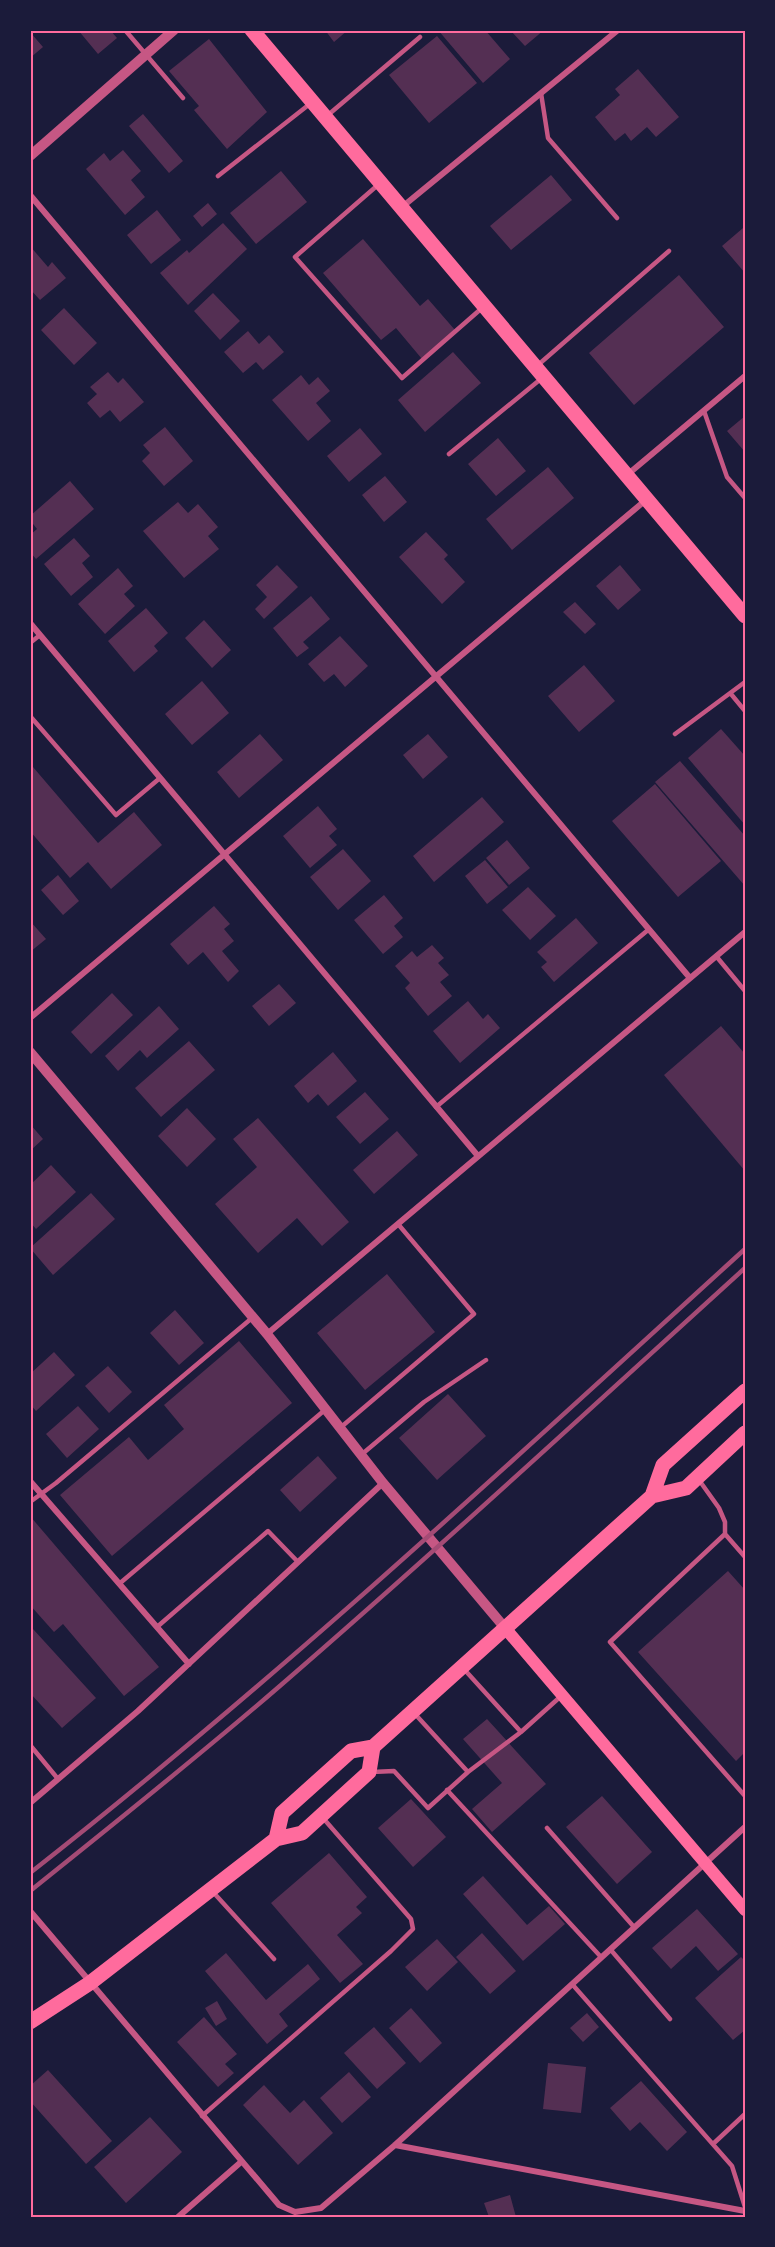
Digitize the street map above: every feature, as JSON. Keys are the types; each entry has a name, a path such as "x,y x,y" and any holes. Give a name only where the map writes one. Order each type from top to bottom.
{"main road":[{"path":"252,30 745,616"},
{"path":"276,1839 282,1813 351,1751 373,1747 652,1496 663,1465 745,1390"},
{"path":"652,1496 686,1488 745,1433"},
{"path":"505,1628 745,1910"},
{"path":"30,2022 90,1983 276,1839 302,1833 369,1772 373,1747"}],"street":[{"path":"30,156 174,30"},
{"path":"402,208 618,30"},
{"path":"30,195 690,978"},
{"path":"627,476 745,376"},
{"path":"30,1018 647,499"},
{"path":"30,623 478,1156"},
{"path":"267,1334 745,932"},
{"path":"30,1052 267,1334 383,1483 505,1628"},
{"path":"30,1481 189,1664"},
{"path":"30,1803 189,1664 383,1483"},
{"path":"30,1911 241,2162 279,2205 295,2212 321,2208 395,2145 745,1827"},
{"path":"395,2145 745,2209"},
{"path":"178,2217 241,2162"}],"lane":[{"path":"125,30 183,98"},
{"path":"326,117 420,37"},
{"path":"541,93 548,138 617,218"},
{"path":"218,176 313,102"},
{"path":"381,182 295,257 402,378 484,306"},
{"path":"449,454 669,251"},
{"path":"704,411 727,477 745,498"},
{"path":"30,643 40,635"},
{"path":"675,734 745,682"},
{"path":"731,694 745,711"},
{"path":"30,716 116,815 160,778"},
{"path":"436,1107 648,930"},
{"path":"716,956 745,991"},
{"path":"340,1428 474,1314 398,1224"},
{"path":"30,1502 56,1483 253,1318"},
{"path":"361,1455 423,1402 486,1360"},
{"path":"119,1584 326,1409"},
{"path":"697,1478 719,1508 725,1522 725,1534 745,1557"},
{"path":"157,1627 268,1531 298,1562"},
{"path":"725,1534 610,1642 745,1796"},
{"path":"462,1667 521,1732"},
{"path":"369,1772 394,1771 428,1808 468,1772 521,1732 562,1695"},
{"path":"412,1712 468,1772"},
{"path":"30,1745 58,1779"},
{"path":"447,1791 601,1957"},
{"path":"202,2116 392,1951 412,1929 411,1919 321,1816"},
{"path":"547,1828 634,1927"},
{"path":"211,1890 274,1959"},
{"path":"610,1950 670,2019"},
{"path":"572,1984 732,2166 745,2209"},
{"path":"713,2144 745,2114"}],"building":[{"path":"78,30 110,30 117,38 98,54"},
{"path":"325,30 348,30 334,42"},
{"path":"438,30 485,30 510,59 483,83"},
{"path":"510,30 544,30 525,46"},
{"path":"30,32 43,47 30,58"},
{"path":"437,36 477,83 429,123 389,75"},
{"path":"209,39 267,112 227,149 194,110 199,106 169,71"},
{"path":"638,69 679,117 656,137 647,127 631,141 625,133 615,141 595,117 620,95 615,89"},
{"path":"143,114 183,161 169,173 129,126"},
{"path":"123,150 141,171 131,180 145,197 125,215 86,169 104,153 110,161"},
{"path":"281,171 307,202 256,244 230,213"},
{"path":"551,175 572,200 511,250 490,226"},
{"path":"208,203 217,214 202,227 193,216"},
{"path":"157,210 181,240 151,264 127,235"},
{"path":"223,223 247,249 188,305 160,273 187,250 189,253"},
{"path":"743,228 745,230 745,273 722,246"},
{"path":"363,239 420,306 428,299 455,330 422,359 396,328 381,340 323,273"},
{"path":"30,246 48,267 52,262 66,278 40,300 30,289"},
{"path":"679,275 724,327 634,405 589,353"},
{"path":"213,293 240,321 220,340 194,311"},
{"path":"64,308 97,343 74,365 41,330"},
{"path":"248,331 259,344 269,335 284,352 263,370 256,362 243,373 224,352"},
{"path":"453,352 481,383 425,432 398,400"},
{"path":"108,372 118,383 123,378 144,402 120,422 110,410 100,418 87,403 97,394 90,387"},
{"path":"301,375 309,385 318,377 330,391 316,403 331,421 308,441 272,400"},
{"path":"745,416 745,452 727,431"},
{"path":"165,427 193,461 164,486 142,461 150,453 143,445"},
{"path":"360,428 382,454 349,482 327,456"},
{"path":"498,438 526,471 496,496 468,464"},
{"path":"548,467 574,498 512,550 486,519"},
{"path":"385,476 407,502 384,522 362,495"},
{"path":"70,481 94,509 36,559 30,552 30,535 37,529 30,520 30,516"},
{"path":"178,502 188,513 198,504 218,527 208,536 219,549 184,578 143,531"},
{"path":"426,532 448,555 444,559 465,582 442,604 399,557"},
{"path":"74,538 90,556 82,563 93,577 71,596 44,564"},
{"path":"277,565 298,587 264,619 255,609 267,597 256,585"},
{"path":"620,565 641,590 618,610 596,586"},
{"path":"118,568 133,586 124,594 135,606 105,634 78,604"},
{"path":"311,596 330,619 303,642 309,648 297,657 273,628"},
{"path":"575,602 596,624 585,634 563,612"},
{"path":"146,608 168,633 154,646 158,651 134,672 108,641"},
{"path":"204,620 231,650 212,668 185,638"},
{"path":"340,636 368,666 345,687 334,674 324,682 308,664"},
{"path":"584,665 615,701 579,732 548,696"},
{"path":"202,681 229,713 192,745 165,714"},
{"path":"721,729 745,756 745,825 688,758"},
{"path":"260,734 283,760 239,798 217,772"},
{"path":"428,734 448,757 423,779 403,755"},
{"path":"680,761 745,836 745,886 655,782"},
{"path":"33,767 98,843 134,812 162,845 111,889 88,862 70,878 30,831 30,770"},
{"path":"655,784 721,861 678,897 612,821"},
{"path":"482,797 504,822 434,882 413,856"},
{"path":"318,806 337,829 329,836 337,845 310,868 283,836"},
{"path":"507,840 530,868 509,885 486,858"},
{"path":"343,849 371,881 338,910 310,877"},
{"path":"485,860 508,887 487,904 465,876"},
{"path":"58,875 79,901 63,915 41,890"},
{"path":"528,887 556,916 530,940 502,910"},
{"path":"384,895 403,918 394,926 403,937 383,954 354,920"},
{"path":"214,906 230,924 224,929 234,941 222,951 239,971 228,982 203,952 188,965 170,944"},
{"path":"576,918 598,943 554,982 541,967 547,962 537,952"},
{"path":"30,921 46,939 30,952"},
{"path":"432,945 444,958 438,963 449,975 440,982 452,996 428,1016 405,988 410,983 395,966 412,951 417,957"},
{"path":"279,984 296,1003 269,1026 252,1006"},
{"path":"112,993 133,1015 91,1054 71,1032"},
{"path":"468,1001 483,1019 488,1014 500,1028 460,1063 433,1031"},
{"path":"159,1006 179,1029 147,1058 140,1050 118,1071 105,1056"},
{"path":"721,1026 745,1054 745,1171 664,1075"},
{"path":"189,1041 215,1070 161,1117 135,1088"},
{"path":"333,1052 357,1081 328,1106 318,1094 308,1103 294,1086"},
{"path":"365,1092 389,1119 360,1144 336,1117"},
{"path":"187,1108 216,1139 187,1167 158,1136"},
{"path":"258,1118 349,1222 322,1246 297,1218 258,1253 215,1204 257,1167 233,1139"},
{"path":"30,1124 43,1139 30,1151"},
{"path":"397,1131 418,1155 374,1194 353,1170"},
{"path":"51,1165 76,1192 36,1229 30,1222 30,1185"},
{"path":"91,1193 115,1219 53,1275 30,1248"},
{"path":"387,1274 435,1332 365,1390 317,1333"},
{"path":"175,1310 204,1343 179,1365 150,1333"},
{"path":"239,1341 292,1403 112,1556 60,1495 129,1437 148,1460 184,1429 164,1405"},
{"path":"54,1352 75,1375 36,1411 30,1404 30,1374"},
{"path":"108,1366 132,1392 109,1413 85,1386"},
{"path":"448,1394 486,1436 437,1480 399,1438"},
{"path":"78,1406 99,1429 67,1458 46,1434"},
{"path":"318,1456 337,1478 300,1512 280,1490"},
{"path":"30,1516 159,1667 124,1696 63,1624 54,1632 30,1605"},
{"path":"728,1571 745,1590 745,1752 736,1761 638,1652"},
{"path":"33,1629 96,1698 62,1728 30,1693 30,1632"},
{"path":"487,1719 546,1784 492,1832 472,1809 502,1783 463,1739"},
{"path":"602,1796 652,1852 617,1884 566,1827"},
{"path":"411,1799 446,1837 413,1867 378,1828"},
{"path":"329,1853 367,1897 356,1907 362,1913 337,1935 363,1964 340,1983 271,1903"},
{"path":"483,1876 527,1925 549,1906 565,1924 523,1961 463,1894"},
{"path":"697,1909 738,1954 718,1971 696,1946 671,1969 652,1948"},
{"path":"482,1933 516,1971 490,1994 456,1957"},
{"path":"437,1939 458,1962 427,1991 405,1967"},
{"path":"226,1953 266,2000 308,1964 320,1979 279,2014 288,2026 267,2044 205,1971"},
{"path":"741,1957 745,1961 745,2030 733,2040 695,1998"},
{"path":"217,2001 227,2019 216,2026 205,2008"},
{"path":"411,2008 442,2043 420,2063 389,2028"},
{"path":"587,2013 599,2027 583,2042 570,2028"},
{"path":"204,2017 237,2054 225,2064 234,2073 218,2087 177,2042"},
{"path":"374,2027 406,2063 377,2089 344,2053"},
{"path":"548,2063 586,2067 581,2113 543,2109"},
{"path":"48,2070 112,2141 86,2164 30,2101 30,2086"},
{"path":"349,2072 371,2097 342,2123 320,2098"},
{"path":"641,2081 687,2132 667,2151 640,2122 630,2131 610,2108"},
{"path":"264,2085 290,2113 304,2100 333,2133 298,2165 243,2105"},
{"path":"150,2117 182,2152 126,2203 94,2167"},
{"path":"510,2195 516,2217 489,2217 484,2203"}],"railway":[{"path":"30,1873 123,1799 304,1646 482,1489 745,1249"},
{"path":"30,1891 188,1763 340,1634 745,1268"}]}
